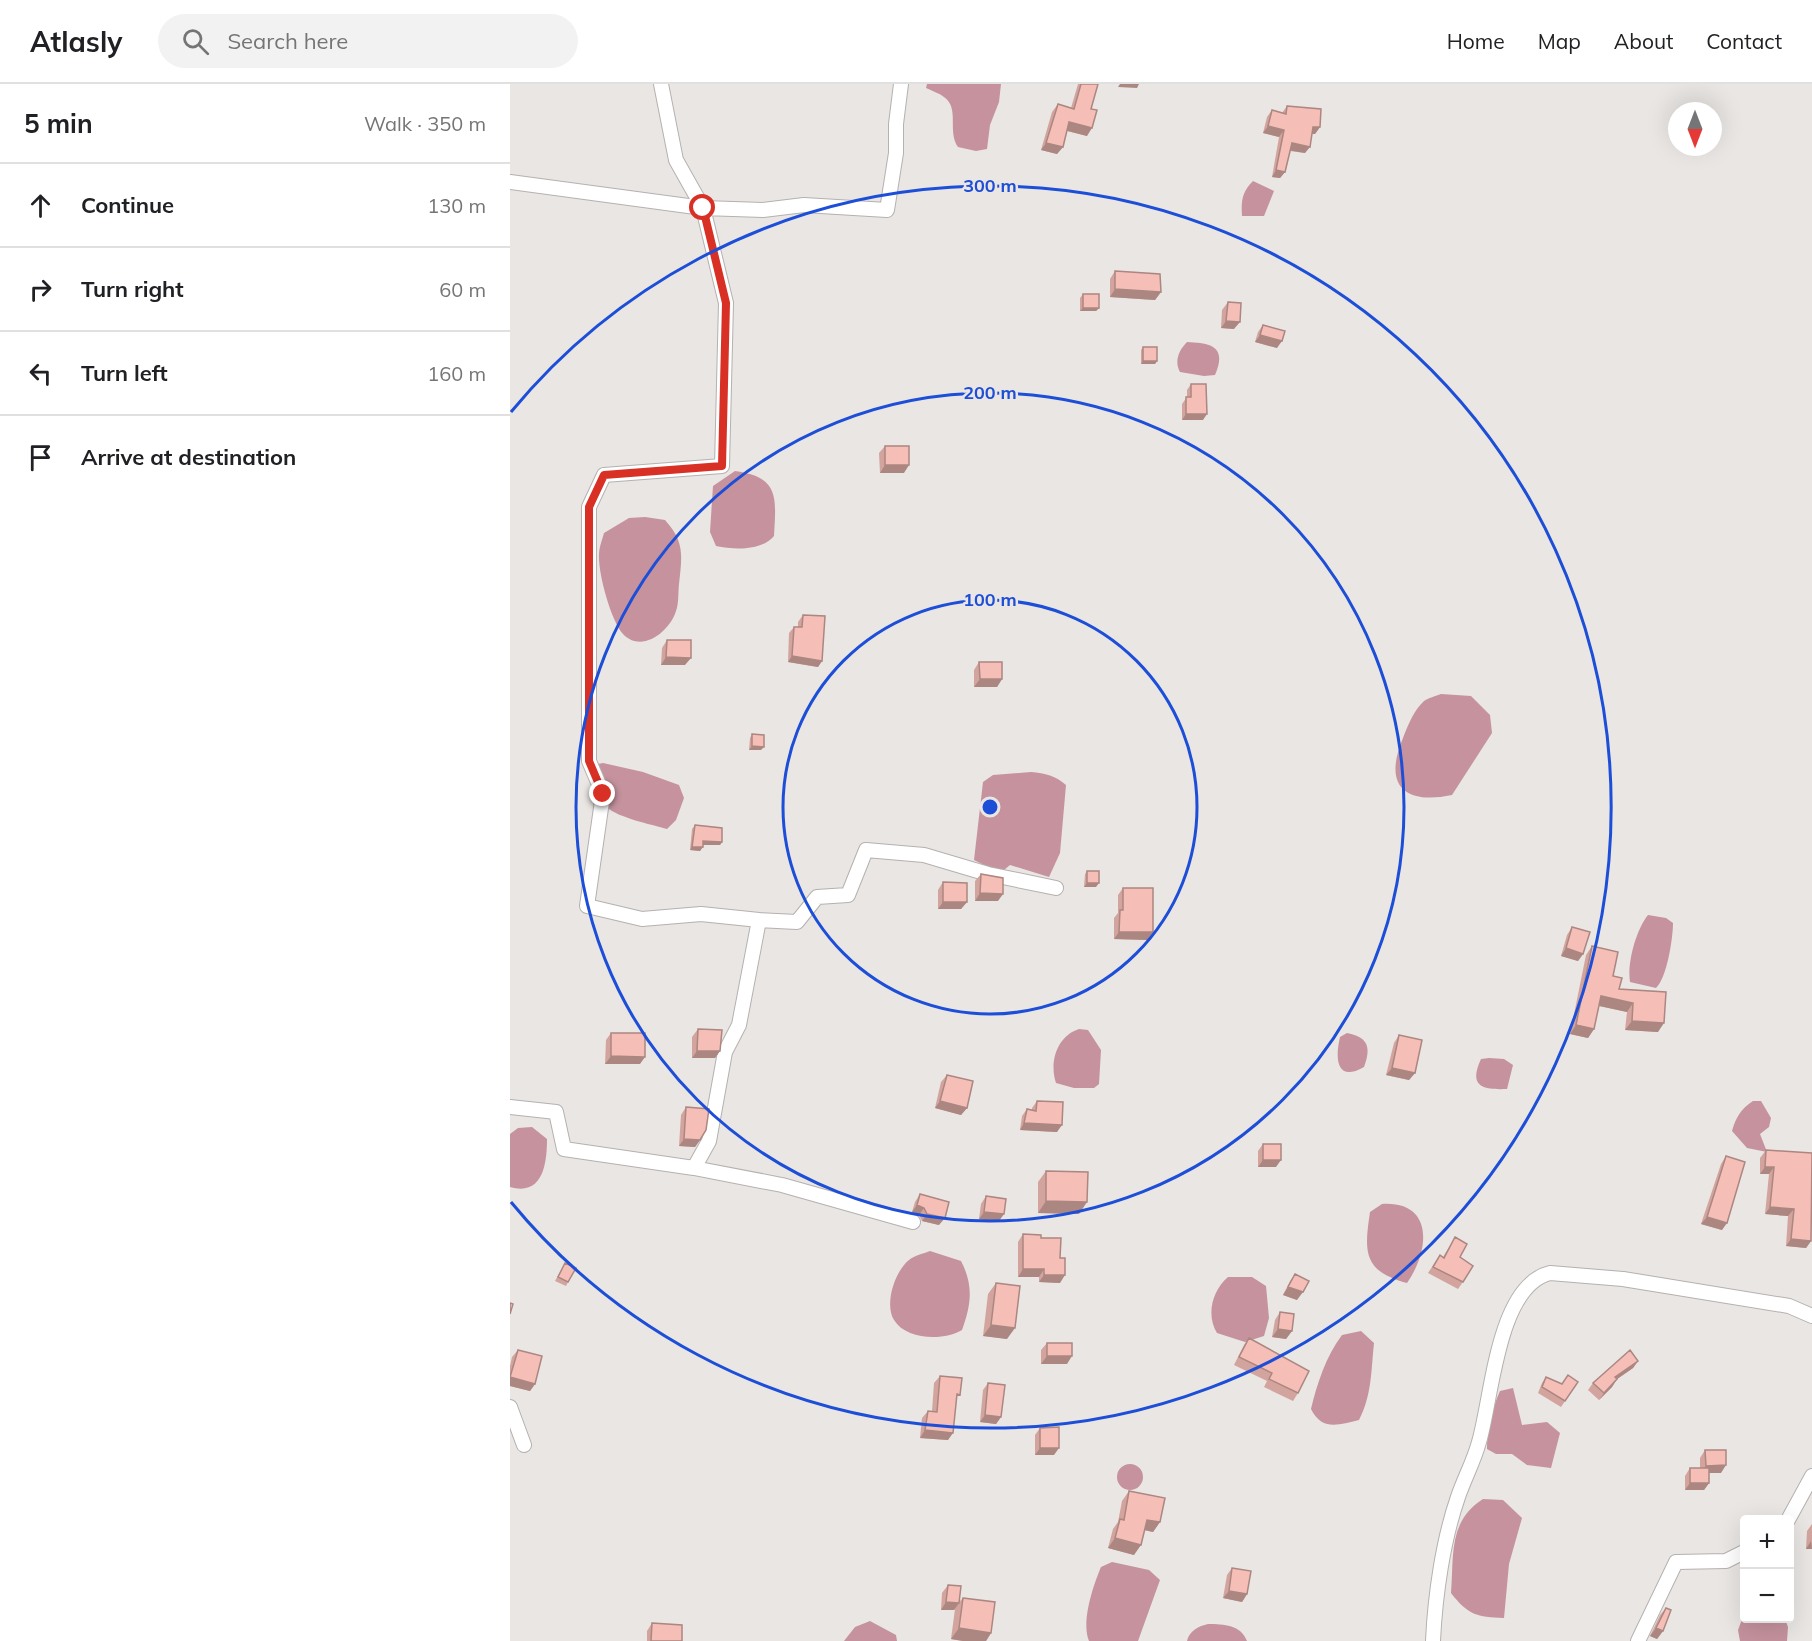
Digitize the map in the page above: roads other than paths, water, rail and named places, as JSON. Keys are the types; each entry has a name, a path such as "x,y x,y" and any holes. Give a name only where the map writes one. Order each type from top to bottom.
{"street":[{"path":"661,84 676,160 703,208 726,303 722,466 604,475 589,507 589,761 603,794 587,906 642,919 701,914 797,922 817,897 848,895 866,850 924,855 988,874 1056,888"},
{"path":"510,182 703,208 763,210 804,205 887,210 896,153 896,124 901,84"},
{"path":"694,1168 709,1141 725,1052 739,1025 759,920"},
{"path":"510,1107 556,1112 564,1149 694,1168 782,1185 913,1222"},
{"path":"1433,1641 1434,1611 1457,1499 1479,1442 1505,1329 1522,1293 1538,1276 1550,1273 1623,1279 1789,1306 1812,1316"},
{"path":"510,1407 524,1445"},
{"path":"1791,1515 1812,1476"},
{"path":"1638,1641 1676,1562 1726,1561 1740,1554"}]}
